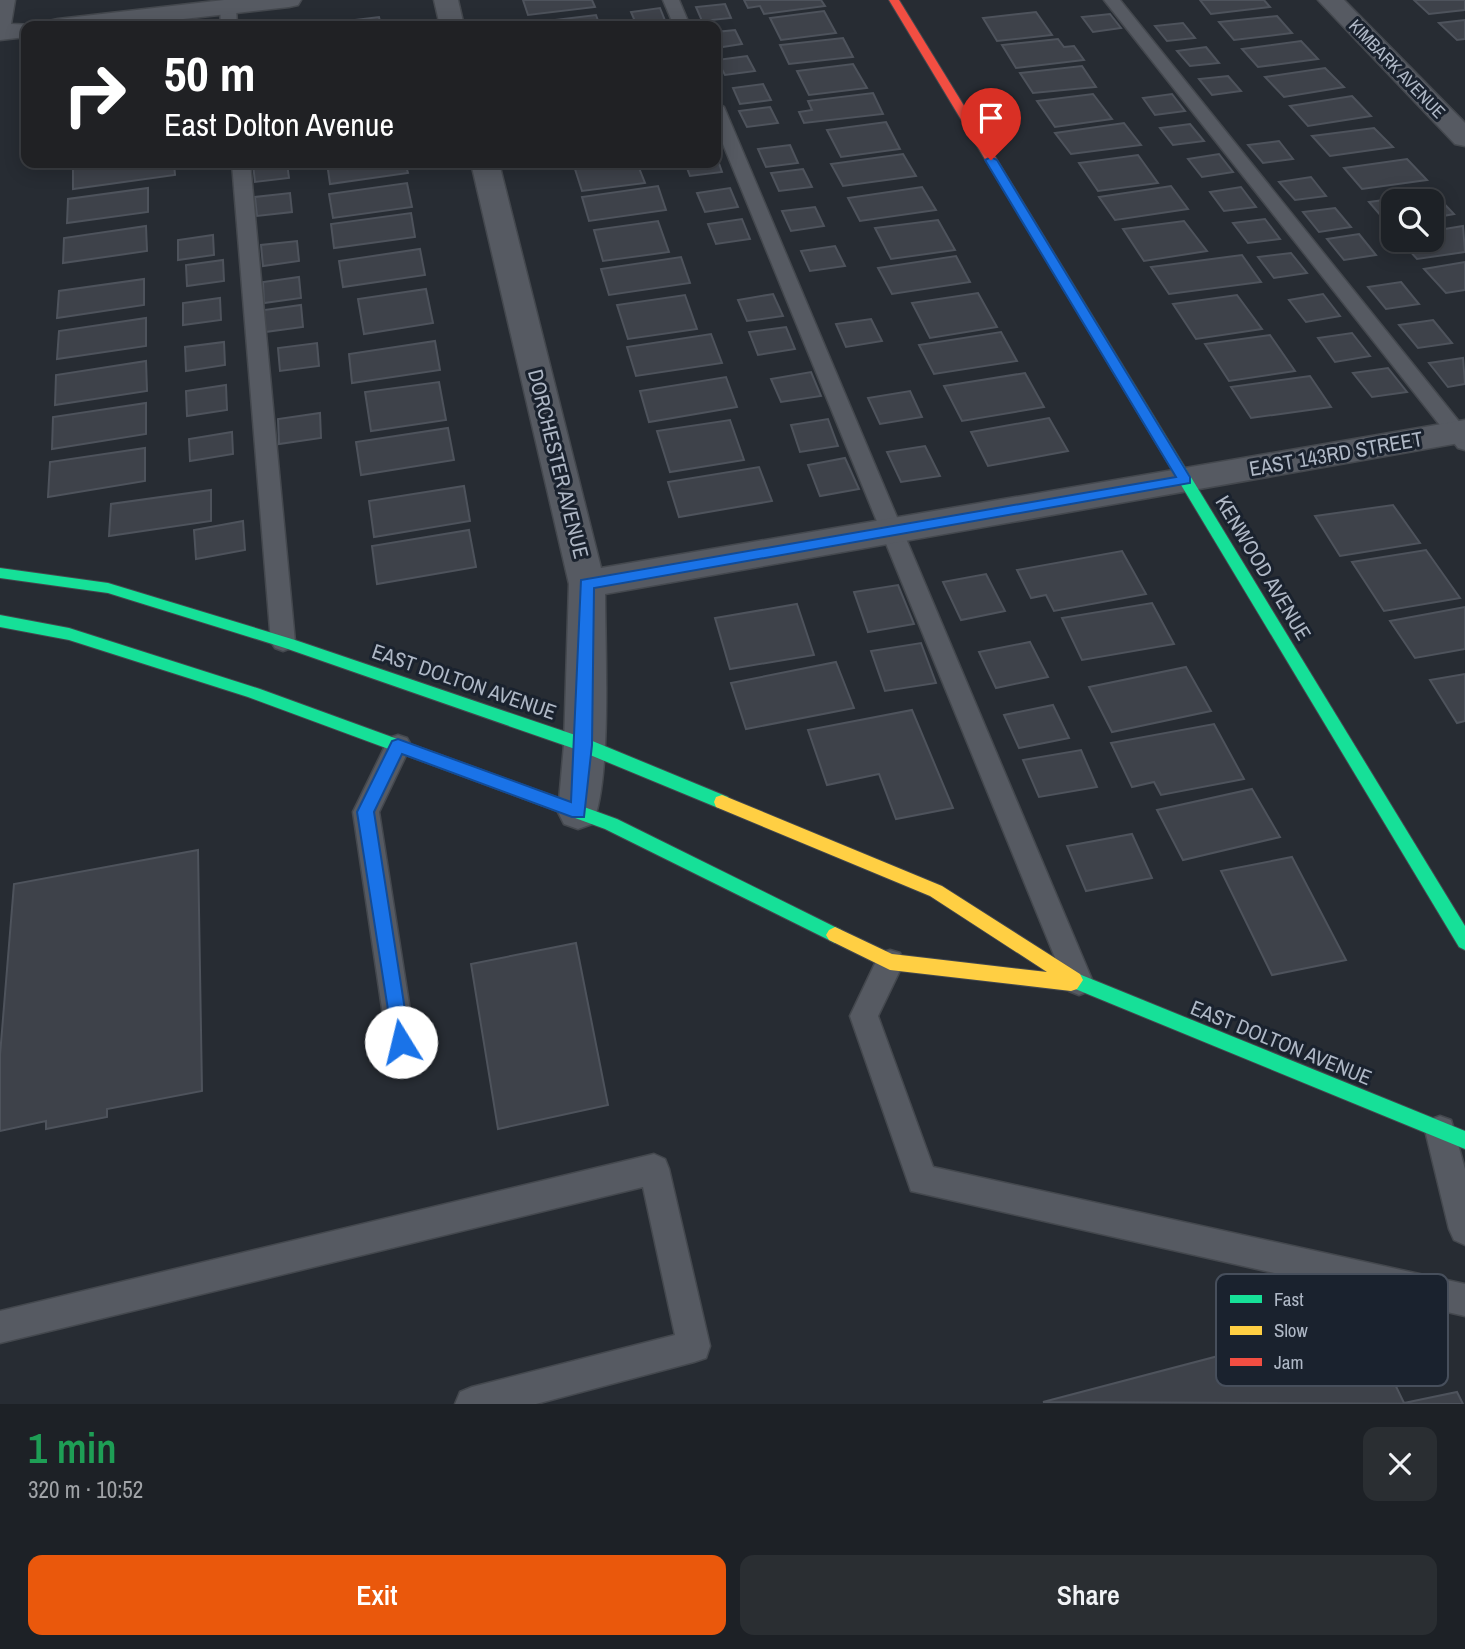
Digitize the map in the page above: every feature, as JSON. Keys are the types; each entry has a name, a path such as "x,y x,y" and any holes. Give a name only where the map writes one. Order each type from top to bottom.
{"street":[{"path":"0,22 3,0"},
{"path":"153,21 229,17 289,0"},
{"path":"446,0 451,21"},
{"name":"KENWOOD AVENUE","path":"894,0 1465,942"},
{"name":"KIMBARK AVENUE","path":"1330,0 1465,138"},
{"path":"0,33 21,31"},
{"name":"DORCHESTER AVENUE","path":"486,168 587,584 584,745 578,812"},
{"name":"EAST 143RD STREET","path":"587,584 1185,480 1462,436"},
{"name":"EAST DOLTON AVENUE","path":"0,573 108,588 283,642 584,745 936,891 1080,984 1452,1135"},
{"name":"EAST DOLTON AVENUE","path":"0,621 69,634 254,693 611,824 890,962 1080,984"}],"lane":[{"path":"671,0 680,21"},
{"path":"1112,0 1462,436"},
{"path":"721,119 1080,984"},
{"path":"241,168 283,642"},
{"path":"398,745 366,812 401,1042"},
{"path":"890,962 864,1016 922,1180 1347,1274"},
{"path":"1452,1135 1465,1229"},
{"path":"0,1327 654,1169 694,1346 472,1404"}],"building":[{"path":"523,0 592,0 595,7 528,15"},
{"path":"744,0 821,0 825,6 764,14 760,6 748,8"},
{"path":"1200,0 1264,0 1270,7 1211,14"},
{"path":"1414,0 1465,0 1465,10 1429,14"},
{"path":"725,4 731,18 702,21 696,7"},
{"path":"660,8 665,21 635,21 631,12"},
{"path":"824,11 836,33 781,40 770,18"},
{"path":"1036,12 1052,35 997,41 983,18"},
{"path":"1110,14 1121,28 1093,32 1082,17"},
{"path":"596,15 598,21 546,21"},
{"path":"1277,16 1292,33 1234,40 1219,22"},
{"path":"379,17 380,21 346,21"},
{"path":"1465,20 1465,39 1457,40 1439,23"},
{"path":"1183,23 1195,38 1167,41 1155,26"},
{"path":"735,30 742,44 721,47 721,31"},
{"path":"843,38 853,57 789,64 780,45"},
{"path":"1058,39 1064,47 1074,46 1084,60 1016,68 1002,45"},
{"path":"1301,41 1318,59 1258,67 1242,49"},
{"path":"1206,47 1219,63 1190,66 1177,51"},
{"path":"747,56 755,71 725,75 721,59"},
{"path":"853,64 867,88 809,95 797,71"},
{"path":"1082,66 1096,87 1033,93 1020,73"},
{"path":"1325,68 1344,87 1284,97 1265,77"},
{"path":"1228,76 1241,91 1212,95 1199,79"},
{"path":"763,84 771,100 740,104 733,88"},
{"path":"873,93 883,114 804,123 799,112 812,110 808,101"},
{"path":"1093,94 1112,119 1055,127 1037,101"},
{"path":"1172,94 1185,111 1155,115 1143,98"},
{"path":"1352,96 1371,116 1308,126 1290,106"},
{"path":"770,107 778,123 747,127 739,111"},
{"path":"886,122 900,149 841,157 827,130"},
{"path":"1124,123 1141,145 1071,154 1055,133"},
{"path":"1190,124 1204,141 1173,145 1160,128"},
{"path":"1374,128 1393,147 1330,156 1312,136"},
{"path":"1279,141 1293,159 1263,163 1248,145"},
{"path":"790,145 798,163 766,167 758,149"},
{"path":"903,154 916,176 843,186 831,164"},
{"path":"1219,154 1233,172 1202,177 1188,159"},
{"path":"1138,155 1158,183 1098,191 1079,163"},
{"path":"1407,159 1427,180 1362,189 1344,168"},
{"path":"73,168 174,168 175,175 73,189"},
{"path":"253,168 288,168 289,178 255,182"},
{"path":"328,168 406,168 408,173 330,184"},
{"path":"575,168 639,168 645,183 582,191"},
{"path":"687,168 721,168 722,172 690,176"},
{"path":"803,169 812,187 779,191 771,173"},
{"path":"1311,177 1326,196 1295,200 1279,182"},
{"path":"407,183 412,207 333,218 329,194"},
{"path":"658,186 666,210 589,221 582,197"},
{"path":"1171,186 1188,209 1115,220 1099,197"},
{"path":"922,187 936,210 860,221 848,198"},
{"path":"1241,187 1256,207 1224,211 1210,192"},
{"path":"148,188 148,212 67,223 68,199"},
{"path":"730,188 738,207 705,212 697,193"},
{"path":"290,193 292,212 257,216 255,197"},
{"path":"1381,200 1381,216 1369,202"},
{"path":"1444,204 1454,214 1444,216"},
{"path":"815,207 824,226 791,231 782,211"},
{"path":"1335,208 1351,227 1319,232 1303,212"},
{"path":"411,213 415,237 334,248 331,224"},
{"path":"742,219 750,239 716,244 708,224"},
{"path":"1265,219 1280,239 1248,243 1233,223"},
{"path":"938,220 955,250 891,259 875,228"},
{"path":"658,221 669,252 603,261 594,230"},
{"path":"1184,221 1207,251 1144,261 1123,229"},
{"path":"146,226 147,251 63,263 64,238"},
{"path":"1463,226 1465,252 1417,259 1411,252 1444,252 1444,229"},
{"path":"1359,234 1376,255 1344,260 1327,239"},
{"path":"213,235 214,255 178,260 178,240"},
{"path":"297,241 299,261 263,266 261,245"},
{"path":"835,246 845,266 810,271 801,251"},
{"path":"420,249 425,275 343,287 339,261"},
{"path":"1291,253 1307,273 1274,278 1258,257"},
{"path":"1242,255 1261,282 1169,294 1151,267"},
{"path":"956,256 970,282 892,294 878,268"},
{"path":"681,257 690,283 609,295 601,269"},
{"path":"223,260 224,281 187,286 186,265"},
{"path":"1465,262 1465,290 1446,293 1424,269"},
{"path":"299,277 301,298 264,303 263,282"},
{"path":"144,279 144,305 57,318 59,291"},
{"path":"1401,282 1419,304 1386,309 1368,287"},
{"path":"426,289 433,323 364,334 358,299"},
{"path":"978,293 997,327 930,338 912,303"},
{"path":"773,294 783,316 747,321 738,300"},
{"path":"1323,294 1340,316 1306,322 1289,300"},
{"path":"685,295 697,329 628,339 617,305"},
{"path":"1237,295 1262,329 1196,339 1173,304"},
{"path":"220,298 221,320 183,325 183,303"},
{"path":"301,305 303,327 265,332 264,310"},
{"path":"146,318 146,346 57,359 59,331"},
{"path":"871,319 882,341 846,347 836,324"},
{"path":"1433,320 1452,343 1418,348 1399,325"},
{"path":"786,327 795,349 758,355 749,332"},
{"path":"1001,332 1017,361 934,374 919,345"},
{"path":"1352,333 1370,356 1335,362 1318,338"},
{"path":"711,334 722,363 636,376 627,347"},
{"path":"1270,335 1295,371 1229,381 1205,344"},
{"path":"435,341 440,370 352,383 349,354"},
{"path":"224,342 225,365 186,371 185,347"},
{"path":"317,343 319,366 280,371 278,348"},
{"path":"1463,358 1465,384 1448,387 1429,363"},
{"path":"146,361 147,391 55,405 56,375"},
{"path":"1388,368 1407,392 1372,397 1353,373"},
{"path":"811,372 821,396 781,402 771,379"},
{"path":"1025,373 1044,407 962,421 944,386"},
{"path":"1310,376 1331,407 1251,418 1231,387"},
{"path":"726,377 737,407 649,422 640,391"},
{"path":"439,382 446,420 371,431 365,392"},
{"path":"226,385 227,410 187,416 186,391"},
{"path":"910,391 922,417 880,424 868,398"},
{"path":"146,403 146,434 52,449 53,417"},
{"path":"320,413 321,438 279,444 278,419"},
{"path":"1049,418 1068,451 988,466 971,432"},
{"path":"828,419 838,446 800,452 791,425"},
{"path":"730,420 744,460 670,472 657,431"},
{"path":"448,428 454,460 361,475 356,442"},
{"path":"232,432 233,454 190,461 189,439"},
{"path":"925,446 940,476 901,482 887,452"},
{"path":"145,448 145,481 48,497 50,462"},
{"path":"845,458 859,489 820,496 808,465"},
{"path":"759,467 772,501 679,517 668,482"},
{"path":"464,486 470,521 374,537 369,501"},
{"path":"211,490 211,521 109,536 111,504"},
{"path":"1393,505 1420,543 1340,556 1315,516"},
{"path":"243,521 245,550 196,559 194,530"},
{"path":"469,530 476,567 377,584 372,546"},
{"path":"1426,550 1460,598 1384,611 1352,562"},
{"path":"1122,551 1146,594 1054,611 1046,595 1031,598 1017,570"},
{"path":"986,574 1005,611 961,620 943,582"},
{"path":"898,585 914,624 868,632 854,592"},
{"path":"1152,603 1174,644 1082,660 1062,618"},
{"path":"797,604 814,655 730,669 715,618"},
{"path":"1465,607 1465,649 1415,658 1390,621"},
{"path":"1030,642 1048,677 996,688 979,652"},
{"path":"921,643 936,683 885,691 871,651"},
{"path":"836,662 854,708 746,729 731,683"},
{"path":"1186,667 1211,711 1112,732 1089,687"},
{"path":"1465,674 1465,721 1457,723 1430,680"},
{"path":"1053,705 1069,738 1019,748 1004,715"},
{"path":"912,710 953,808 896,819 879,774 827,785 808,730"},
{"path":"1214,724 1244,779 1161,795 1154,782 1132,787 1111,743"},
{"path":"1081,750 1097,787 1039,797 1023,760"},
{"path":"1252,789 1280,837 1183,860 1157,810"},
{"path":"1132,834 1152,878 1086,891 1067,846"},
{"path":"198,850 202,1091 107,1109 107,1117 46,1129 46,1121 0,1131 0,1055 14,884"},
{"path":"1292,857 1346,960 1272,975 1221,871"},
{"path":"576,943 608,1105 498,1129 471,964"},
{"path":"1216,1357 1216,1386 1396,1386 1404,1403 1457,1392 1463,1404 1043,1402"}],"traffic: fast":[{"path":"1009,189 1465,942"},
{"path":"0,573 108,588 290,644 584,745 722,802"},
{"path":"0,621 69,634 254,693 611,824 835,935"},
{"path":"1074,980 1465,1140"}],"traffic: slow":[{"path":"722,802 936,891 1074,980"},
{"path":"835,935 890,962 1071,983"}],"traffic: jam":[{"path":"894,0 1009,189"}],"route":[{"path":"401,1042 366,812 398,745 578,812 584,745 587,584 1185,480 991,160"}]}
